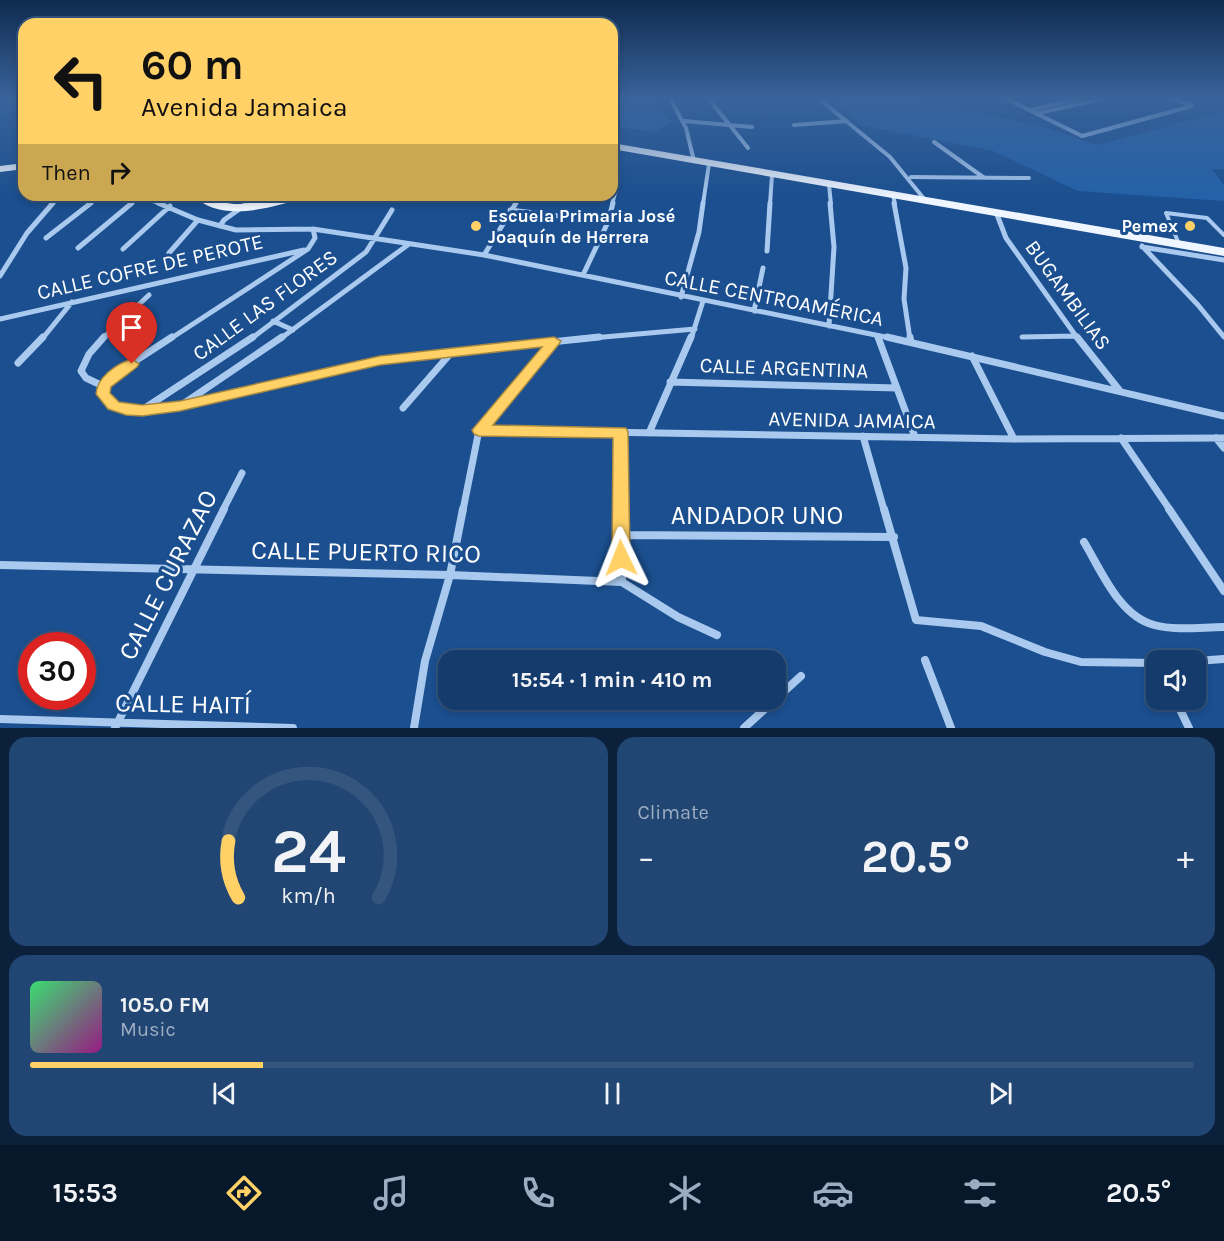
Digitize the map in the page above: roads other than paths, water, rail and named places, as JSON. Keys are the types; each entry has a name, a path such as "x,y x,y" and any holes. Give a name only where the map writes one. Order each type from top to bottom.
{"main road":[{"path":"618,147 1224,252"},
{"path":"0,169 18,167"},
{"path":"208,201 213,204 244,207 274,201"}],"street":[{"path":"688,132 693,147 694,161"},
{"path":"736,132 748,148"},
{"path":"861,132 911,177 925,200"},
{"path":"1074,132 1082,136 1097,132"},
{"path":"934,142 984,177"},
{"path":"681,297 699,232 709,164"},
{"path":"767,250 772,175"},
{"path":"911,177 1029,178"},
{"path":"829,185 834,247 829,326"},
{"path":"893,195 906,268 904,299 911,342"},
{"path":"0,276 20,241 37,218 54,201"},
{"path":"46,238 93,201"},
{"path":"78,248 130,201"},
{"name":"CALLE CENTROAMÉRICA","path":"152,201 170,206 198,220 236,230 313,229 484,255 681,297 911,342 1224,416"},
{"path":"220,226 231,214 251,201"},
{"path":"484,255 517,201"},
{"path":"583,275 608,222 612,201"},
{"path":"123,249 170,206"},
{"name":"CALLE LAS FLORES","path":"142,410 231,353 366,252 392,210"},
{"path":"510,210 608,222"},
{"name":"BUGAMBILIAS","path":"996,212 1006,238 1076,336 1120,392"},
{"path":"169,252 198,220"},
{"path":"313,229 315,238 308,249 112,376 104,386 103,394 113,406 126,410 180,406 380,360 554,341 695,329"},
{"name":"CALLE LAS FLORES","path":"180,406 292,330 409,244"},
{"path":"1224,260 1142,246 1198,305 1224,337"},
{"name":"CALLE COFRE DE PEROTE","path":"0,318 308,249"},
{"path":"754,311 763,268"},
{"path":"104,386 83,376 82,364 104,336 149,295"},
{"path":"18,363 46,334 72,301"},
{"path":"649,433 695,329 703,301"},
{"path":"0,325 10,316"},
{"path":"273,321 292,330"},
{"path":"878,336 915,437"},
{"path":"1022,337 1076,336"},
{"path":"414,728 425,661 450,575 479,430 554,341"},
{"path":"403,408 450,353"},
{"path":"972,356 1014,439"},
{"name":"CALLE ARGENTINA","path":"670,382 897,388"},
{"name":"AVENIDA JAMAICA","path":"479,430 1014,439 1220,438"},
{"path":"621,432 622,582"},
{"path":"863,436 894,537 915,620 981,626 1045,652 1081,662 1146,663"},
{"path":"1121,438 1224,591"},
{"path":"1220,438 1224,448"},
{"name":"CALLE CURAZAO","path":"116,725 242,473"},
{"name":"ANDADOR UNO","path":"620,535 894,537"},
{"path":"1084,542 1123,604 1136,617 1153,625 1224,627"},
{"name":"CALLE PUERTO RICO","path":"0,565 194,568 622,582 678,617 717,635"},
{"path":"1206,660 1224,659"},
{"path":"926,660 951,728"},
{"path":"744,728 801,676"},
{"path":"1181,710 1190,728"},
{"name":"CALLE HAITÍ","path":"0,719 116,725 293,728"}],"lane":[{"path":"1179,244 1166,213 1208,218 1224,236"}],"place":[{"name":"Escuela Primaria José Joaquín de Herrera","path":"476,226"},
{"name":"Pemex","path":"1190,226"}]}
